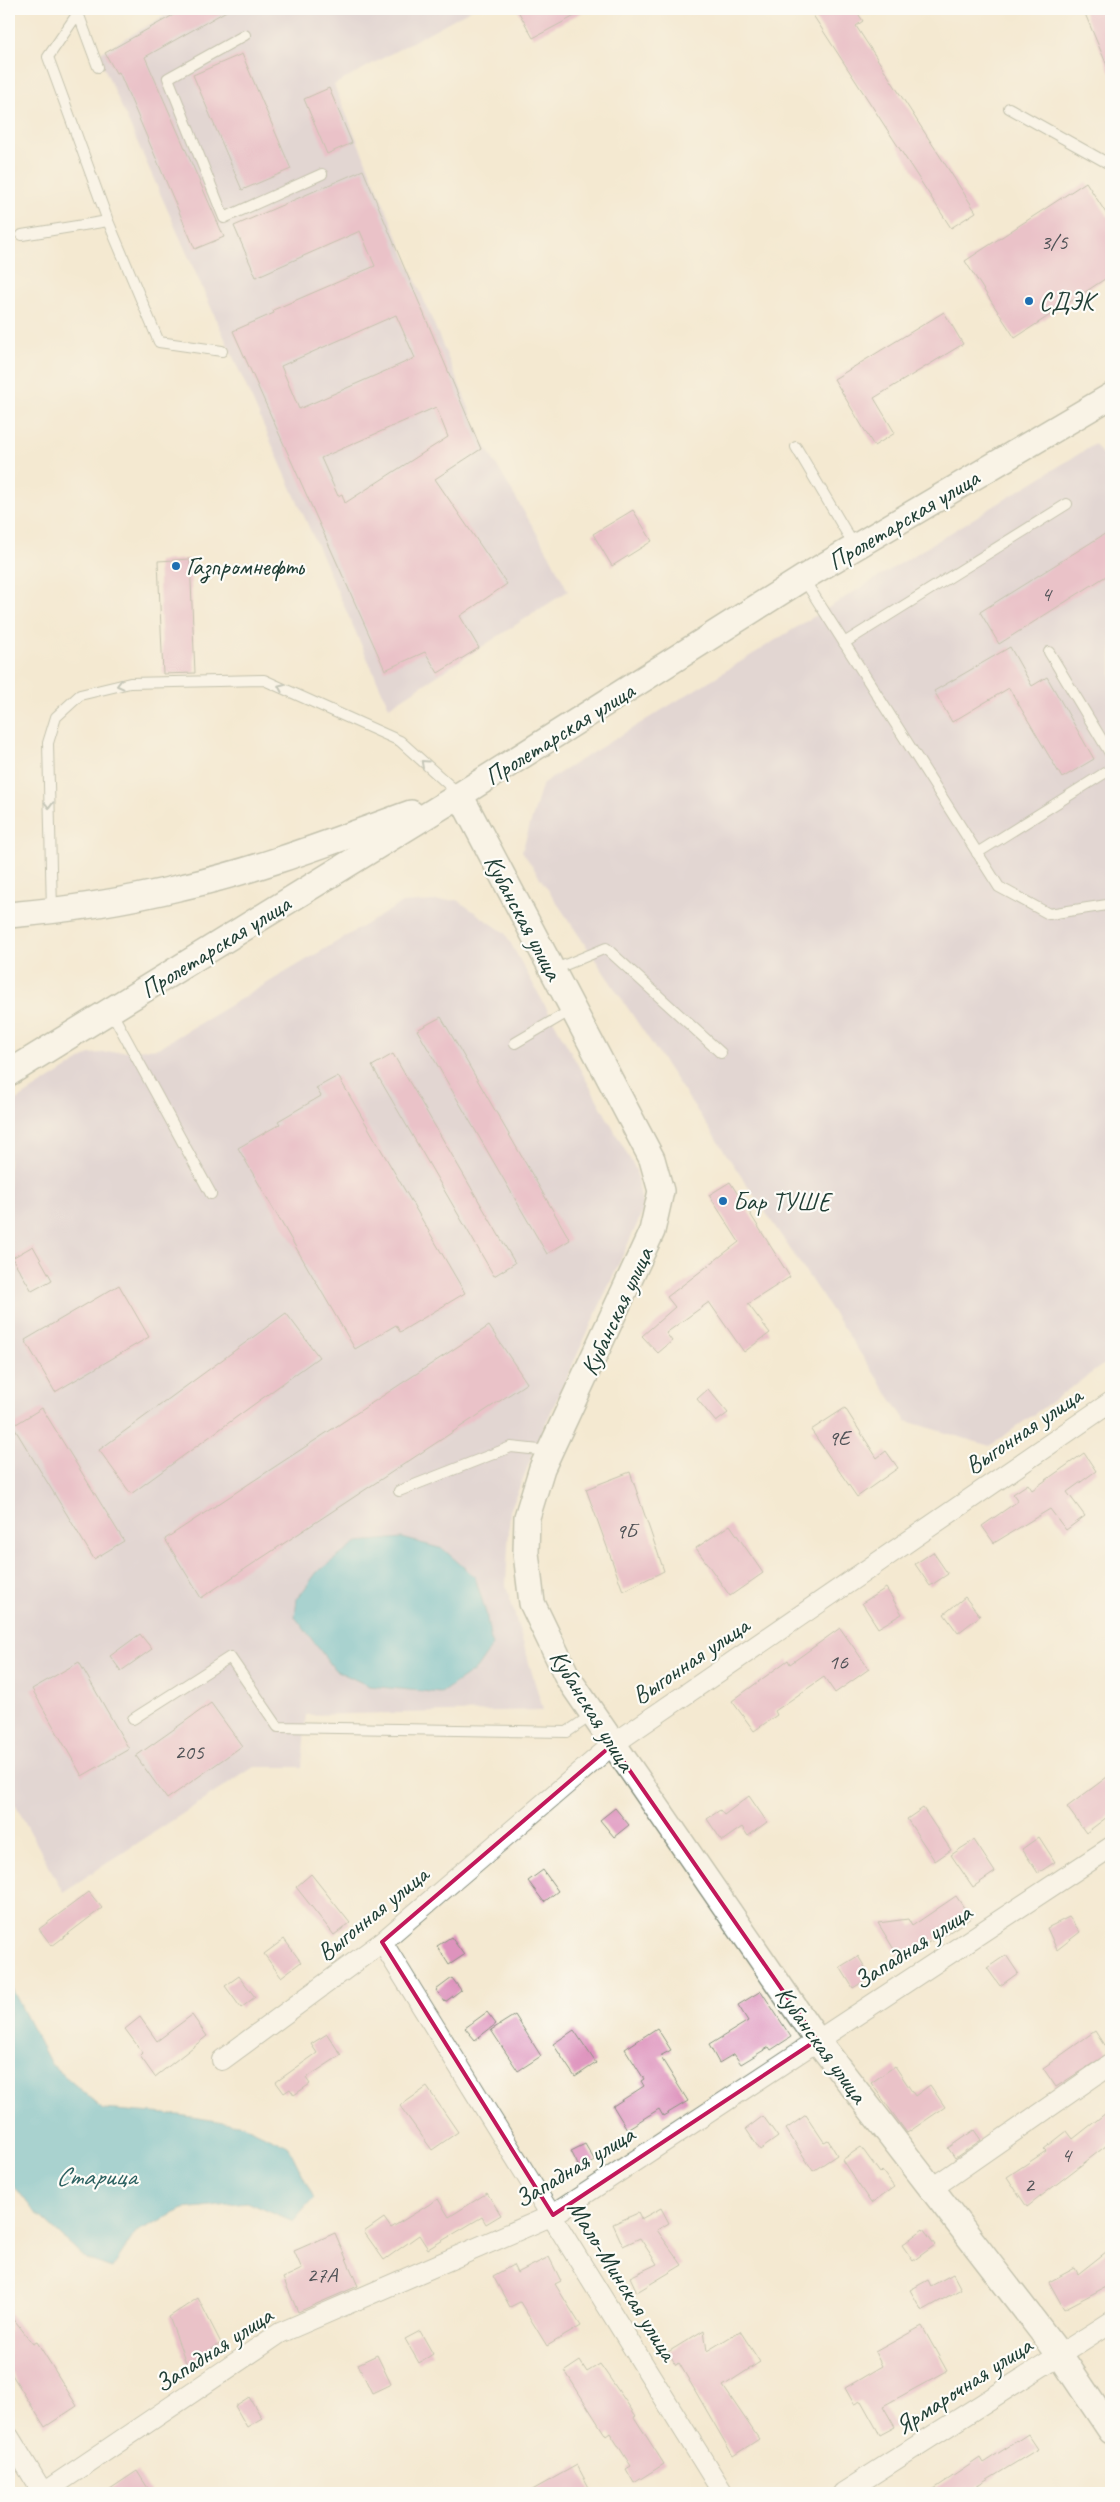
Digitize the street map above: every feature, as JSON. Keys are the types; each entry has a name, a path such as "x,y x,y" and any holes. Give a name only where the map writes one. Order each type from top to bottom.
{"street":[{"name":"Пролетарская улица","path":"9,1073 460,795 804,578 1111,396"},
{"path":"9,915 116,901 184,887 325,844 460,795"},
{"name":"Кубанская улица","path":"460,795 652,1159 660,1191 652,1231 542,1468 527,1518 526,1553 532,1603 568,1678 592,1715 817,2040 1060,2355 1111,2431"},
{"name":"Выгонная улица","path":"222,2060 382,1942 612,1745 1111,1402"},
{"name":"Западная улица","path":"43,2493 280,2333 552,2215 1111,1847"},
{"name":"Мало-Минская улица","path":"382,1942 723,2493"},
{"path":"931,2189 1111,2064"},
{"name":"Ярмарочная улица","path":"843,2493 1111,2322"},
{"path":"9,2437 43,2493"}],"lane":[{"path":"98,67 78,13 48,57 108,220 159,342 222,351"},
{"path":"244,35 168,78 224,218 322,174"},
{"path":"1009,108 1111,165"},
{"path":"22,235 108,220"},
{"path":"796,447 855,548"},
{"path":"844,643 1067,504"},
{"path":"804,578 999,887 1049,914 1111,903"},
{"path":"1049,652 1111,756"},
{"path":"52,910 48,743 56,717 80,696 130,683 264,680 400,741 460,795"},
{"path":"977,853 1111,769"},
{"path":"552,970 606,948 721,1053"},
{"path":"515,1043 573,1008"},
{"path":"111,1010 211,1194"},
{"path":"399,1491 511,1447 550,1451"},
{"path":"133,1719 230,1657 278,1727 567,1732 592,1715"}],"highlighted area":[{"path":"612,1745 817,2040 553,2215 382,1942"}],"shaded area":[{"path":"176,9 472,9 334,85 484,444 549,554 568,591 389,707 98,54"},
{"path":"1095,444 1111,467 1111,1359 990,1446 906,1421 522,851 543,783"},
{"path":"457,900 505,933 636,1170 643,1211 540,1436 510,1511 506,1585 543,1710 306,1715 302,1767 254,1767 63,1892 9,1793 9,1105 90,1054 158,1048 402,903"}],"water":[{"path":"402,1538 443,1549 475,1577 486,1613 492,1646 476,1669 441,1693 369,1686 335,1670 295,1617 297,1599 317,1572 358,1542"},
{"name":"Старица","path":"9,1983 51,2064 103,2109 179,2115 244,2125 288,2146 314,2198 293,2222 247,2202 184,2209 136,2232 112,2268 86,2259 32,2209 9,2179"}],"building":[{"path":"184,9 230,9 145,57 224,237 195,249 119,72 116,73 105,53"},
{"path":"517,9 588,9 533,38"},
{"path":"809,9 855,9 863,21 856,26 976,212 951,228"},
{"path":"1083,9 1111,9 1111,75"},
{"path":"242,54 291,169 242,190 193,75"},
{"path":"329,88 352,143 327,154 304,99"},
{"path":"363,170 481,449 435,479 507,584 460,616 479,648 438,673 425,652 385,670 233,331 274,313 273,310 375,266 360,231 256,277 234,226","holes":["396,315 415,358 299,409 281,366","436,407 448,437 345,503 342,494 338,496 321,458"]},
{"path":"1086,182 1111,221 1111,275 1015,338 965,261"},
{"path":"944,312 963,344 874,398 895,433 874,446 834,379"},
{"path":"633,510 652,541 612,566 593,534"},
{"path":"1111,530 1111,573 999,644 980,612"},
{"path":"190,559 195,673 163,674 158,561"},
{"path":"1010,647 1032,686 1047,677 1094,759 1062,778 1009,688 952,722 934,691"},
{"path":"441,1017 570,1240 547,1254 417,1030"},
{"path":"393,1054 515,1263 494,1276 372,1066"},
{"path":"338,1076 465,1293 400,1332 396,1325 355,1349 238,1148 280,1124 278,1121 321,1096 316,1088"},
{"path":"730,1182 790,1277 748,1304 770,1333 744,1352 709,1302 666,1333 672,1341 658,1353 642,1336 675,1307 667,1297 739,1242 709,1195"},
{"path":"33,1246 52,1280 32,1291 12,1258"},
{"path":"119,1285 149,1337 55,1392 25,1340"},
{"path":"286,1313 319,1357 131,1494 99,1450"},
{"path":"489,1326 527,1383 201,1598 165,1539"},
{"path":"708,1389 728,1413 716,1422 697,1399"},
{"path":"42,1408 124,1541 94,1559 13,1426"},
{"path":"845,1408 877,1458 886,1451 898,1468 857,1497 811,1430"},
{"path":"1084,1453 1096,1471 1067,1492 1085,1516 1066,1530 1050,1509 994,1543 982,1526 1018,1501 1013,1494 1028,1484 1032,1490"},
{"path":"630,1472 664,1571 623,1591 586,1489"},
{"path":"730,1525 763,1573 730,1596 696,1548"},
{"path":"933,1552 948,1574 930,1586 915,1564"},
{"path":"886,1588 902,1614 878,1628 862,1603"},
{"path":"965,1597 980,1616 958,1633 944,1614"},
{"path":"840,1628 869,1669 835,1693 824,1677 775,1711 777,1715 754,1731 732,1701 788,1660 790,1664"},
{"path":"140,1634 152,1649 121,1671 110,1656"},
{"path":"79,1662 129,1749 82,1776 32,1689"},
{"path":"211,1703 242,1746 167,1799 136,1756"},
{"path":"1111,1774 1111,1814 1086,1833 1067,1807"},
{"path":"749,1796 767,1822 748,1836 742,1827 722,1841 707,1819 720,1810 724,1815"},
{"path":"615,1808 629,1825 614,1837 600,1820"},
{"path":"923,1808 951,1850 935,1861 907,1819"},
{"path":"1039,1837 1055,1862 1038,1873 1022,1849"},
{"path":"974,1840 995,1872 973,1887 951,1855"},
{"path":"543,1870 558,1891 544,1902 528,1881"},
{"path":"311,1874 350,1923 334,1935 296,1887"},
{"path":"89,1892 102,1908 52,1946 39,1929"},
{"path":"956,1896 971,1918 945,1935 898,1956 878,1923 908,1919 912,1926"},
{"path":"1069,1917 1080,1932 1057,1950 1047,1928"},
{"path":"451,1937 464,1955 449,1965 437,1946"},
{"path":"284,1939 301,1962 281,1977 264,1954"},
{"path":"1006,1955 1018,1973 1000,1986 987,1968"},
{"path":"858,1956 871,1977 853,1988 840,1967"},
{"path":"239,1976 255,1997 241,2008 225,1986"},
{"path":"452,1978 461,1990 445,2002 436,1990"},
{"path":"761,1991 791,2037 771,2050 769,2047 741,2064 734,2054 719,2063 709,2045 748,2021 738,2005"},
{"path":"487,2012 496,2024 475,2040 465,2028"},
{"path":"192,2015 207,2036 155,2077 140,2056 143,2053 125,2029 140,2017 157,2041"},
{"path":"515,2015 541,2056 518,2071 491,2030"},
{"path":"657,2028 671,2050 660,2056 688,2101 663,2116 659,2109 627,2129 613,2106 644,2086 641,2081 644,2079 625,2049"},
{"path":"574,2030 596,2063 575,2077 553,2044"},
{"path":"1095,2031 1109,2053 1056,2087 1043,2068"},
{"path":"327,2034 341,2055 306,2078 310,2084 294,2095 290,2089 284,2093 276,2082 317,2053 311,2044"},
{"path":"895,2066 915,2096 930,2085 945,2107 907,2133 871,2083"},
{"path":"427,2087 458,2132 432,2150 400,2106"},
{"path":"1111,2109 1111,2142 1027,2207 1007,2177 1046,2151 1044,2149 1067,2131 1073,2139"},
{"path":"806,2115 824,2142 828,2140 837,2155 813,2171 786,2129"},
{"path":"763,2116 778,2137 760,2150 746,2129"},
{"path":"974,2130 981,2140 955,2158 948,2148"},
{"path":"585,2144 595,2161 580,2169 571,2151"},
{"path":"861,2147 880,2173 882,2171 894,2187 871,2203 842,2160"},
{"path":"487,2193 501,2215 486,2224 482,2217 428,2249 419,2235 384,2260 364,2232 384,2218 391,2228 438,2199 449,2217"},
{"path":"661,2208 669,2223 657,2230 682,2265 637,2292 630,2277 657,2264 640,2238 623,2246 613,2224 638,2213 641,2219"},
{"path":"923,2229 935,2245 913,2261 902,2245"},
{"path":"335,2233 358,2286 298,2312 283,2278 302,2269 294,2251"},
{"path":"1111,2248 1111,2284 1064,2309 1049,2282 1075,2268 1078,2274"},
{"path":"549,2257 561,2281 555,2284 581,2326 547,2346 520,2302 510,2307 493,2276 513,2265 517,2273"},
{"path":"953,2274 961,2289 922,2311 910,2290 928,2280 931,2286"},
{"path":"198,2298 221,2343 187,2365 169,2317"},
{"path":"9,2313 33,2344 37,2342 77,2406 45,2427 9,2370"},
{"path":"922,2326 947,2371 883,2406 895,2427 880,2435 861,2401 854,2404 845,2388 882,2366 875,2352"},
{"path":"704,2330 707,2351 740,2331 760,2362 723,2386 759,2439 733,2456 679,2363 676,2365 668,2352"},
{"path":"420,2331 433,2354 419,2363 405,2339"},
{"path":"377,2355 391,2384 372,2393 358,2364"},
{"path":"580,2361 587,2372 600,2364 636,2416 634,2417 664,2464 634,2483 626,2469 631,2466 610,2433 606,2436 565,2371"},
{"path":"249,2397 262,2418 247,2427 235,2406"},
{"path":"1028,2434 1038,2449 966,2493 928,2493 980,2458 983,2463"},
{"path":"577,2465 592,2493 527,2493"},
{"path":"137,2471 151,2493 104,2493"}],"place":[{"name":"СДЭК","path":"1029,301"},
{"name":"Газпромнефть","path":"176,566"},
{"name":"Бар ТУШЕ","path":"723,1201"}]}
